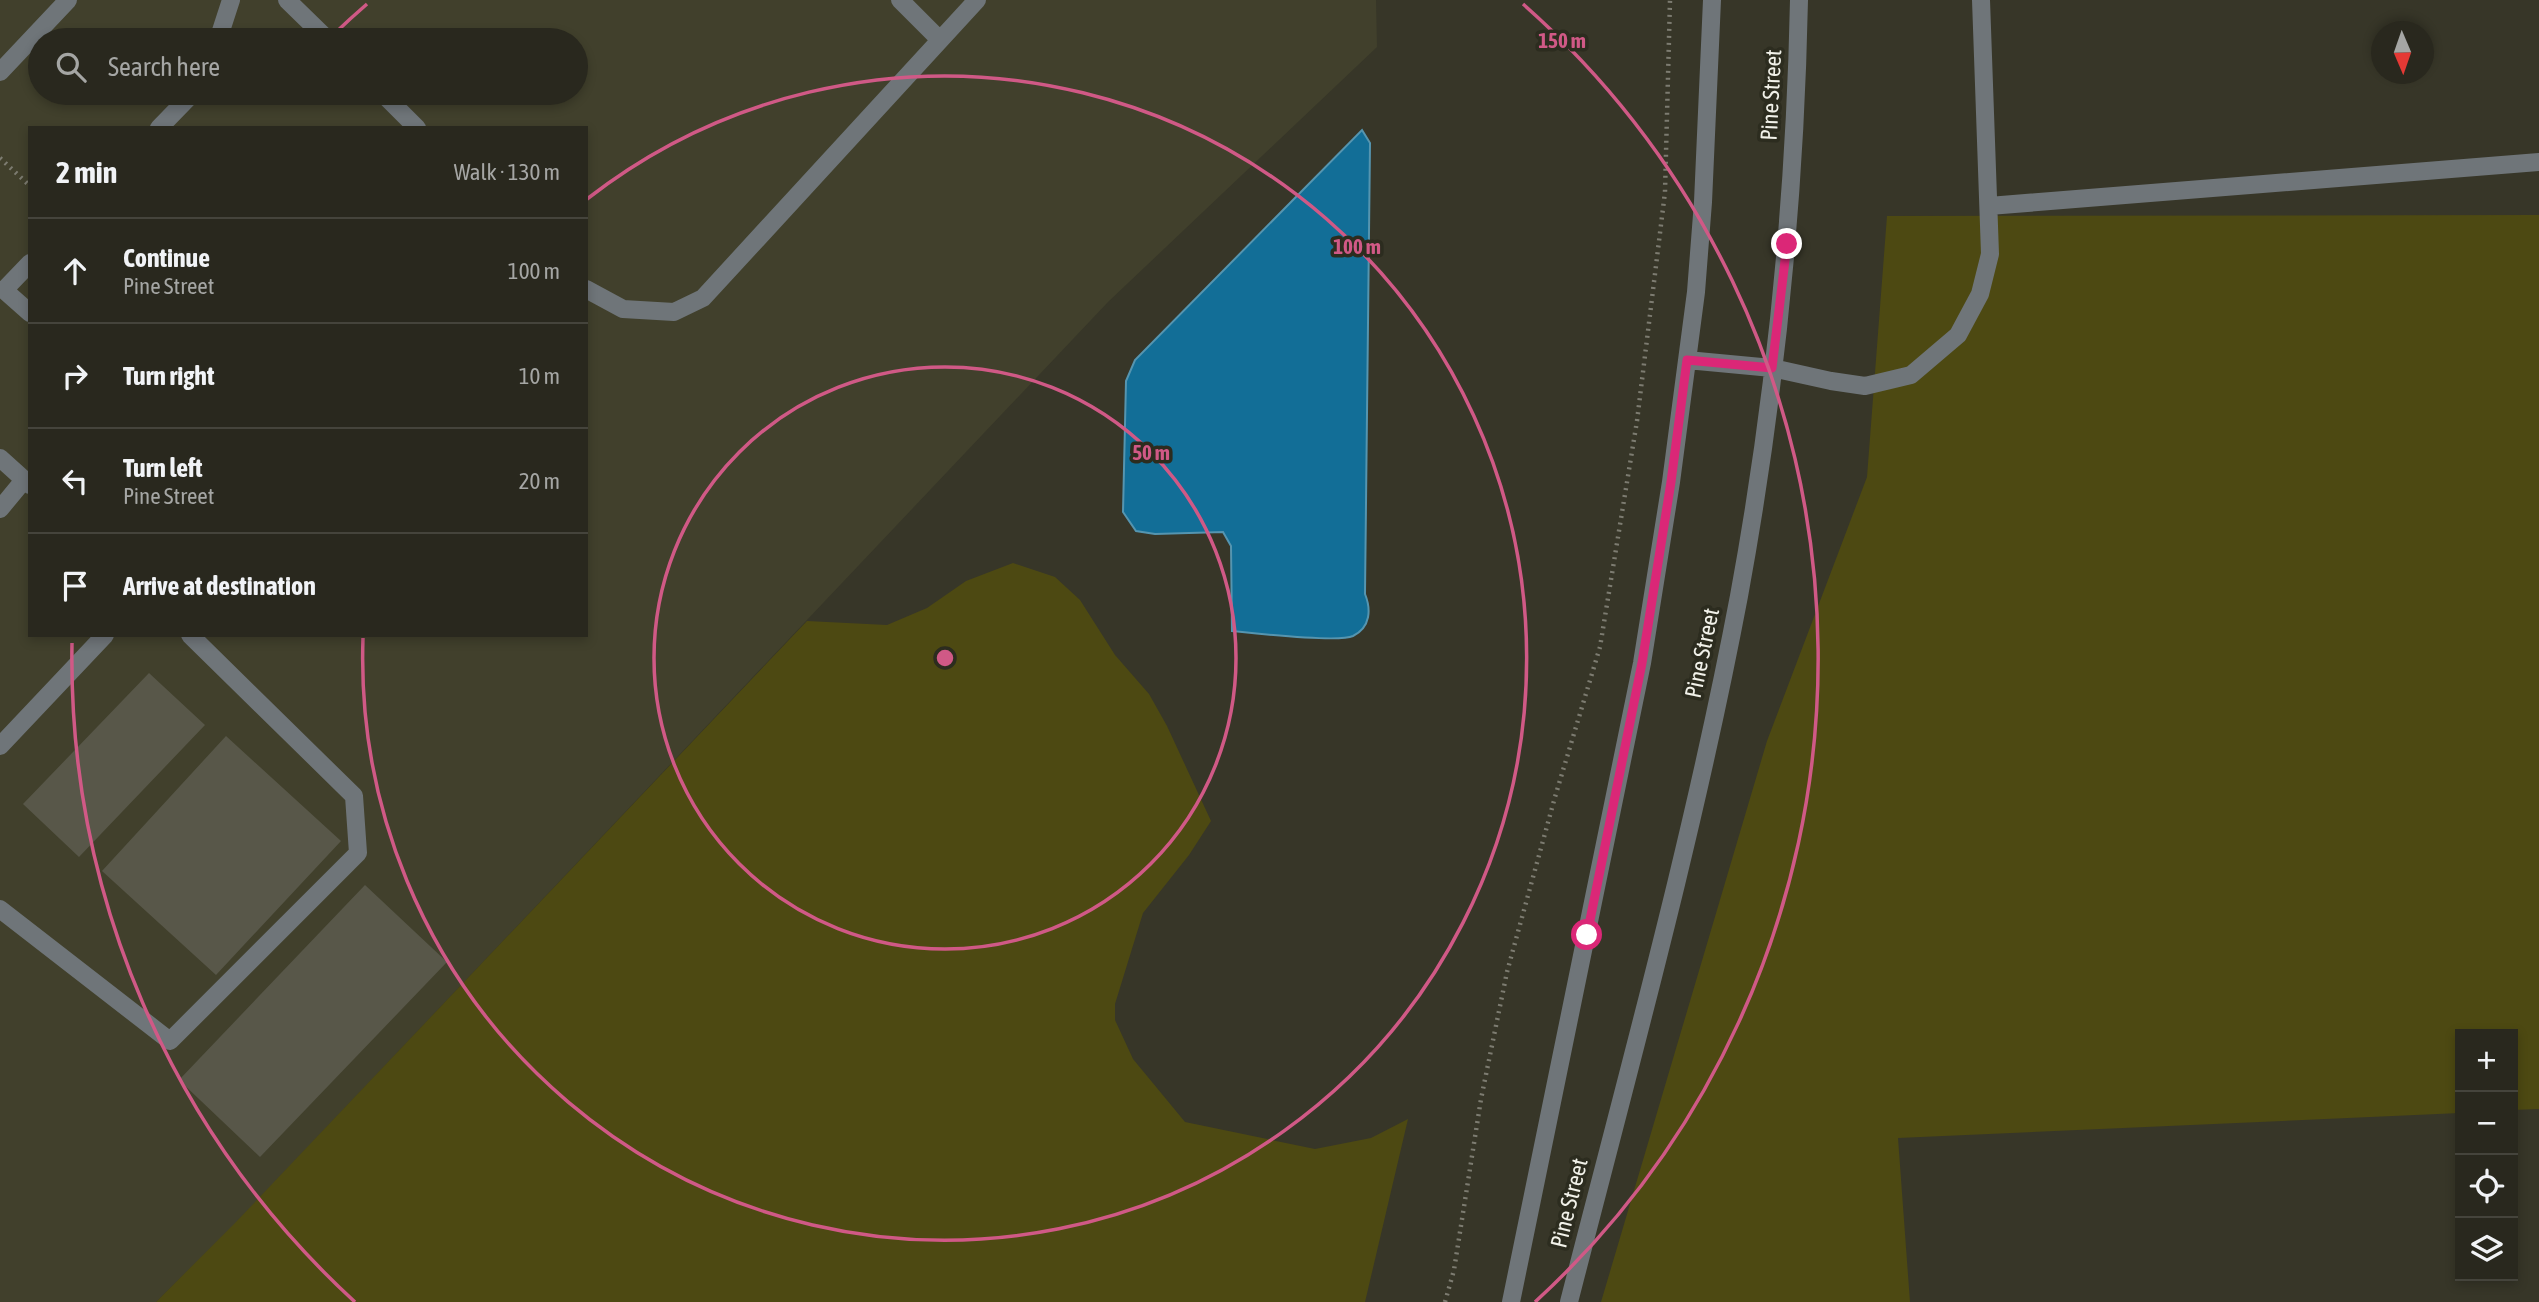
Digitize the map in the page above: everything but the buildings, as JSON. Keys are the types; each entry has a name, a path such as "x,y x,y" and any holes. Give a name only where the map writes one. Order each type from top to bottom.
{"street":[{"path":"42,28 68,0"},
{"path":"222,28 231,0"},
{"path":"287,0 316,28"},
{"path":"900,0 940,40"},
{"path":"588,290 623,309 674,312 704,298 976,0"},
{"name":"Pine Street","path":"1511,1302 1642,663 1671,482 1696,292 1712,0"},
{"name":"Pine Street","path":"1569,1302 1664,929 1739,595 1772,368 1788,230 1800,0"},
{"path":"1687,360 1772,368 1865,386 1911,375 1958,335 1980,294 1990,254 1981,0"},
{"path":"0,72 28,42"},
{"path":"163,126 182,105"},
{"path":"394,105 415,126"},
{"path":"1989,206 2539,162"},
{"path":"28,265 4,290 28,311"},
{"path":"0,458 27,483 0,509"},
{"path":"0,746 103,637"},
{"path":"0,909 170,1041 358,853 354,796 192,637"}],"path":[{"path":"1445,1302 1454,1270 1480,1099 1507,972 1600,647 1637,421 1665,192 1670,0"},
{"path":"0,158 28,184"}],"shaded area":[{"path":"0,0 1376,0 1377,47 1108,302 236,1223 156,1302 0,1302"},
{"path":"2539,215 2539,1109 2518,1110 2518,1029 2455,1029 2455,1113 1898,1138 1910,1302 1601,1302 1767,741 1867,477 1887,216"},
{"path":"1013,563 1055,577 1080,600 1115,655 1149,694 1167,726 1211,821 1189,855 1143,913 1115,1004 1115,1020 1133,1059 1185,1122 1315,1149 1371,1138 1408,1119 1365,1302 156,1302 236,1222 807,621 887,625 927,608 966,581"}],"water":[{"path":"1362,130 1370,143 1365,594 1368,617 1359,632 1344,638 1294,637 1232,631 1231,546 1223,532 1155,534 1136,531 1123,512 1126,381 1135,360"}],"route":[{"path":"1587,935 1642,663 1687,360 1772,368 1787,244"}]}
